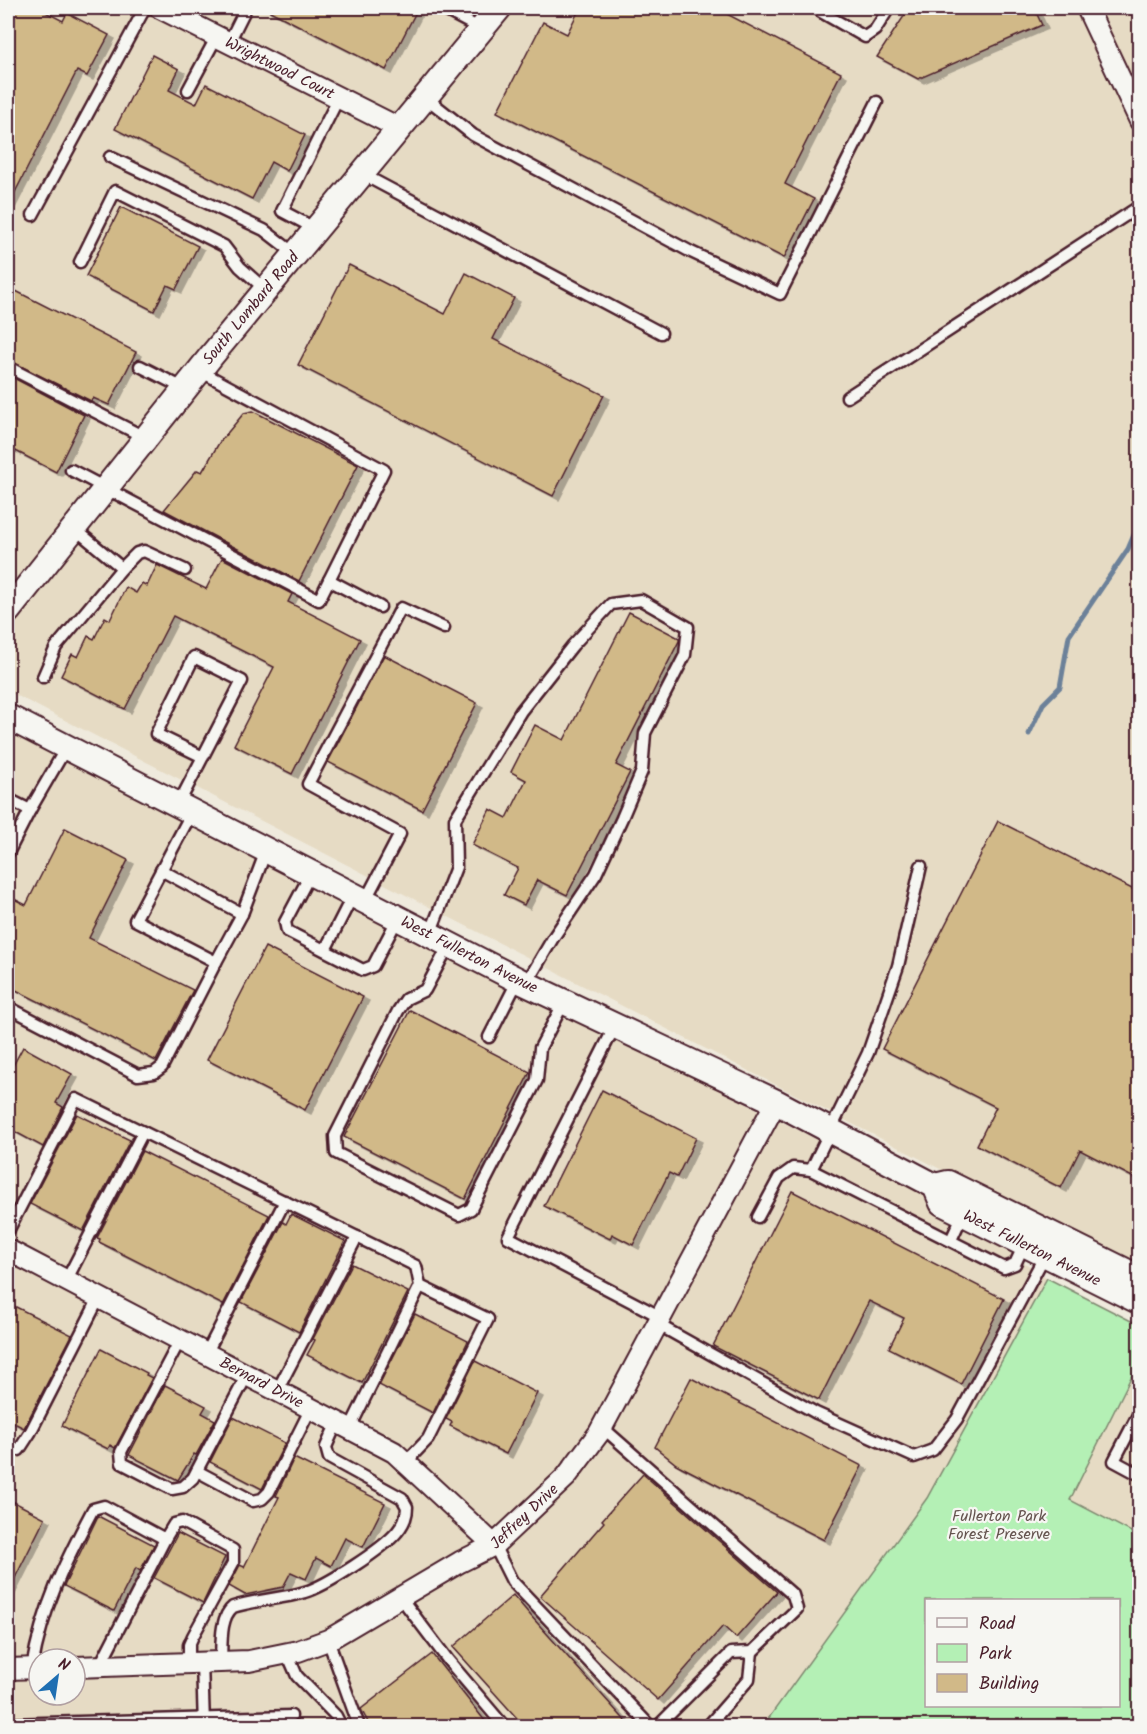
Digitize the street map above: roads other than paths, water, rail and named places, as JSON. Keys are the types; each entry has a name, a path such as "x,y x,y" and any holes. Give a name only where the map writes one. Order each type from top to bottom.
{"street":[{"name":"Wrightwood Court","path":"160,8 399,128"},
{"name":"South Lombard Road","path":"8,611 192,380 499,8"},
{"path":"1087,8 1140,121"},
{"name":"West Fullerton Avenue","path":"8,717 522,982 776,1102 935,1186 942,1203 1140,1302"},
{"name":"Jeffrey Drive","path":"87,1666 249,1661 328,1641 494,1545 566,1477 602,1427 776,1102"},
{"name":"West Fullerton Avenue","path":"935,1186 948,1183 1140,1278"},
{"name":"Bernard Drive","path":"8,1250 394,1452 494,1545"},
{"path":"8,1669 27,1668"}],"lane":[{"path":"33,215 145,8"},
{"path":"188,90 246,8"},
{"path":"820,8 821,12 845,28 865,37 875,30 890,8"},
{"path":"445,10 482,29"},
{"path":"316,229 282,211 339,97"},
{"path":"425,97 473,135 691,252 780,294 877,102"},
{"path":"110,157 264,230 295,254"},
{"path":"362,174 661,333"},
{"path":"80,262 115,191 224,246 240,267 266,290"},
{"path":"847,397 1140,206"},
{"path":"71,470 319,600 384,470 192,380 140,366"},
{"path":"8,367 146,438"},
{"path":"74,528 122,568"},
{"path":"43,677 56,647 137,553 144,551 185,570"},
{"path":"329,580 380,606"},
{"path":"489,1037 605,855 642,771 645,733 685,655 688,627 641,600 611,604 573,645 521,711 455,819 456,867 425,990 406,999 398,1011 335,1136 336,1153 459,1215 471,1209 537,1080 540,1048 564,1002"},
{"path":"325,950 400,834 308,784 401,608 444,628"},
{"path":"203,757 156,734 194,657 242,681 203,757 161,870 135,920 216,962"},
{"path":"8,853 66,748"},
{"path":"8,799 30,810"},
{"path":"8,1007 138,1075 154,1074 162,1067 242,914 266,850"},
{"path":"811,1170 828,1130 868,1053 889,994 921,866"},
{"path":"161,870 242,914"},
{"path":"310,873 285,922 287,931 363,970 373,966 398,918"},
{"path":"615,1026 508,1237 659,1320 816,1413 914,1457 933,1449 957,1419 1034,1250"},
{"path":"8,1232 76,1099 416,1266 420,1286 343,1425 326,1447 328,1458 395,1492 407,1507 407,1517 396,1534 340,1574 307,1592 237,1606 228,1611 224,1626 204,1662 204,1722"},
{"path":"66,1281 143,1132"},
{"path":"758,1217 779,1178 793,1168 811,1170 1004,1268 1015,1264 1034,1250"},
{"path":"206,1354 285,1202"},
{"path":"951,1240 963,1214"},
{"path":"277,1391 357,1237"},
{"path":"406,1462 428,1439 488,1319 420,1286"},
{"path":"8,1449 19,1450 30,1433 99,1298"},
{"path":"180,1340 121,1452 122,1463 172,1489 183,1487 196,1471 248,1375"},
{"path":"196,1471 253,1501 262,1499 269,1492 311,1408"},
{"path":"1140,1411 1114,1461 1140,1475"},
{"path":"602,1427 793,1595 797,1609 752,1652 749,1679 708,1726"},
{"path":"36,1647 37,1637 51,1593 93,1509 104,1506 165,1539"},
{"path":"100,1665 165,1539 174,1524 182,1522 232,1550 235,1557 189,1645 204,1662"},
{"path":"494,1545 512,1581 650,1726"},
{"path":"400,1598 448,1660 504,1726"},
{"path":"328,1641 359,1726"},
{"path":"658,1726 731,1653 752,1652"},
{"path":"287,1653 297,1676 336,1716 341,1726"},
{"path":"8,1724 204,1722 291,1716"}],"waterway":[{"path":"1029,734 1043,704 1060,687 1069,636 1128,549 1140,521"}],"park label":[{"name":"Fullerton Park Forest Preserve","path":"999,1525"}]}
